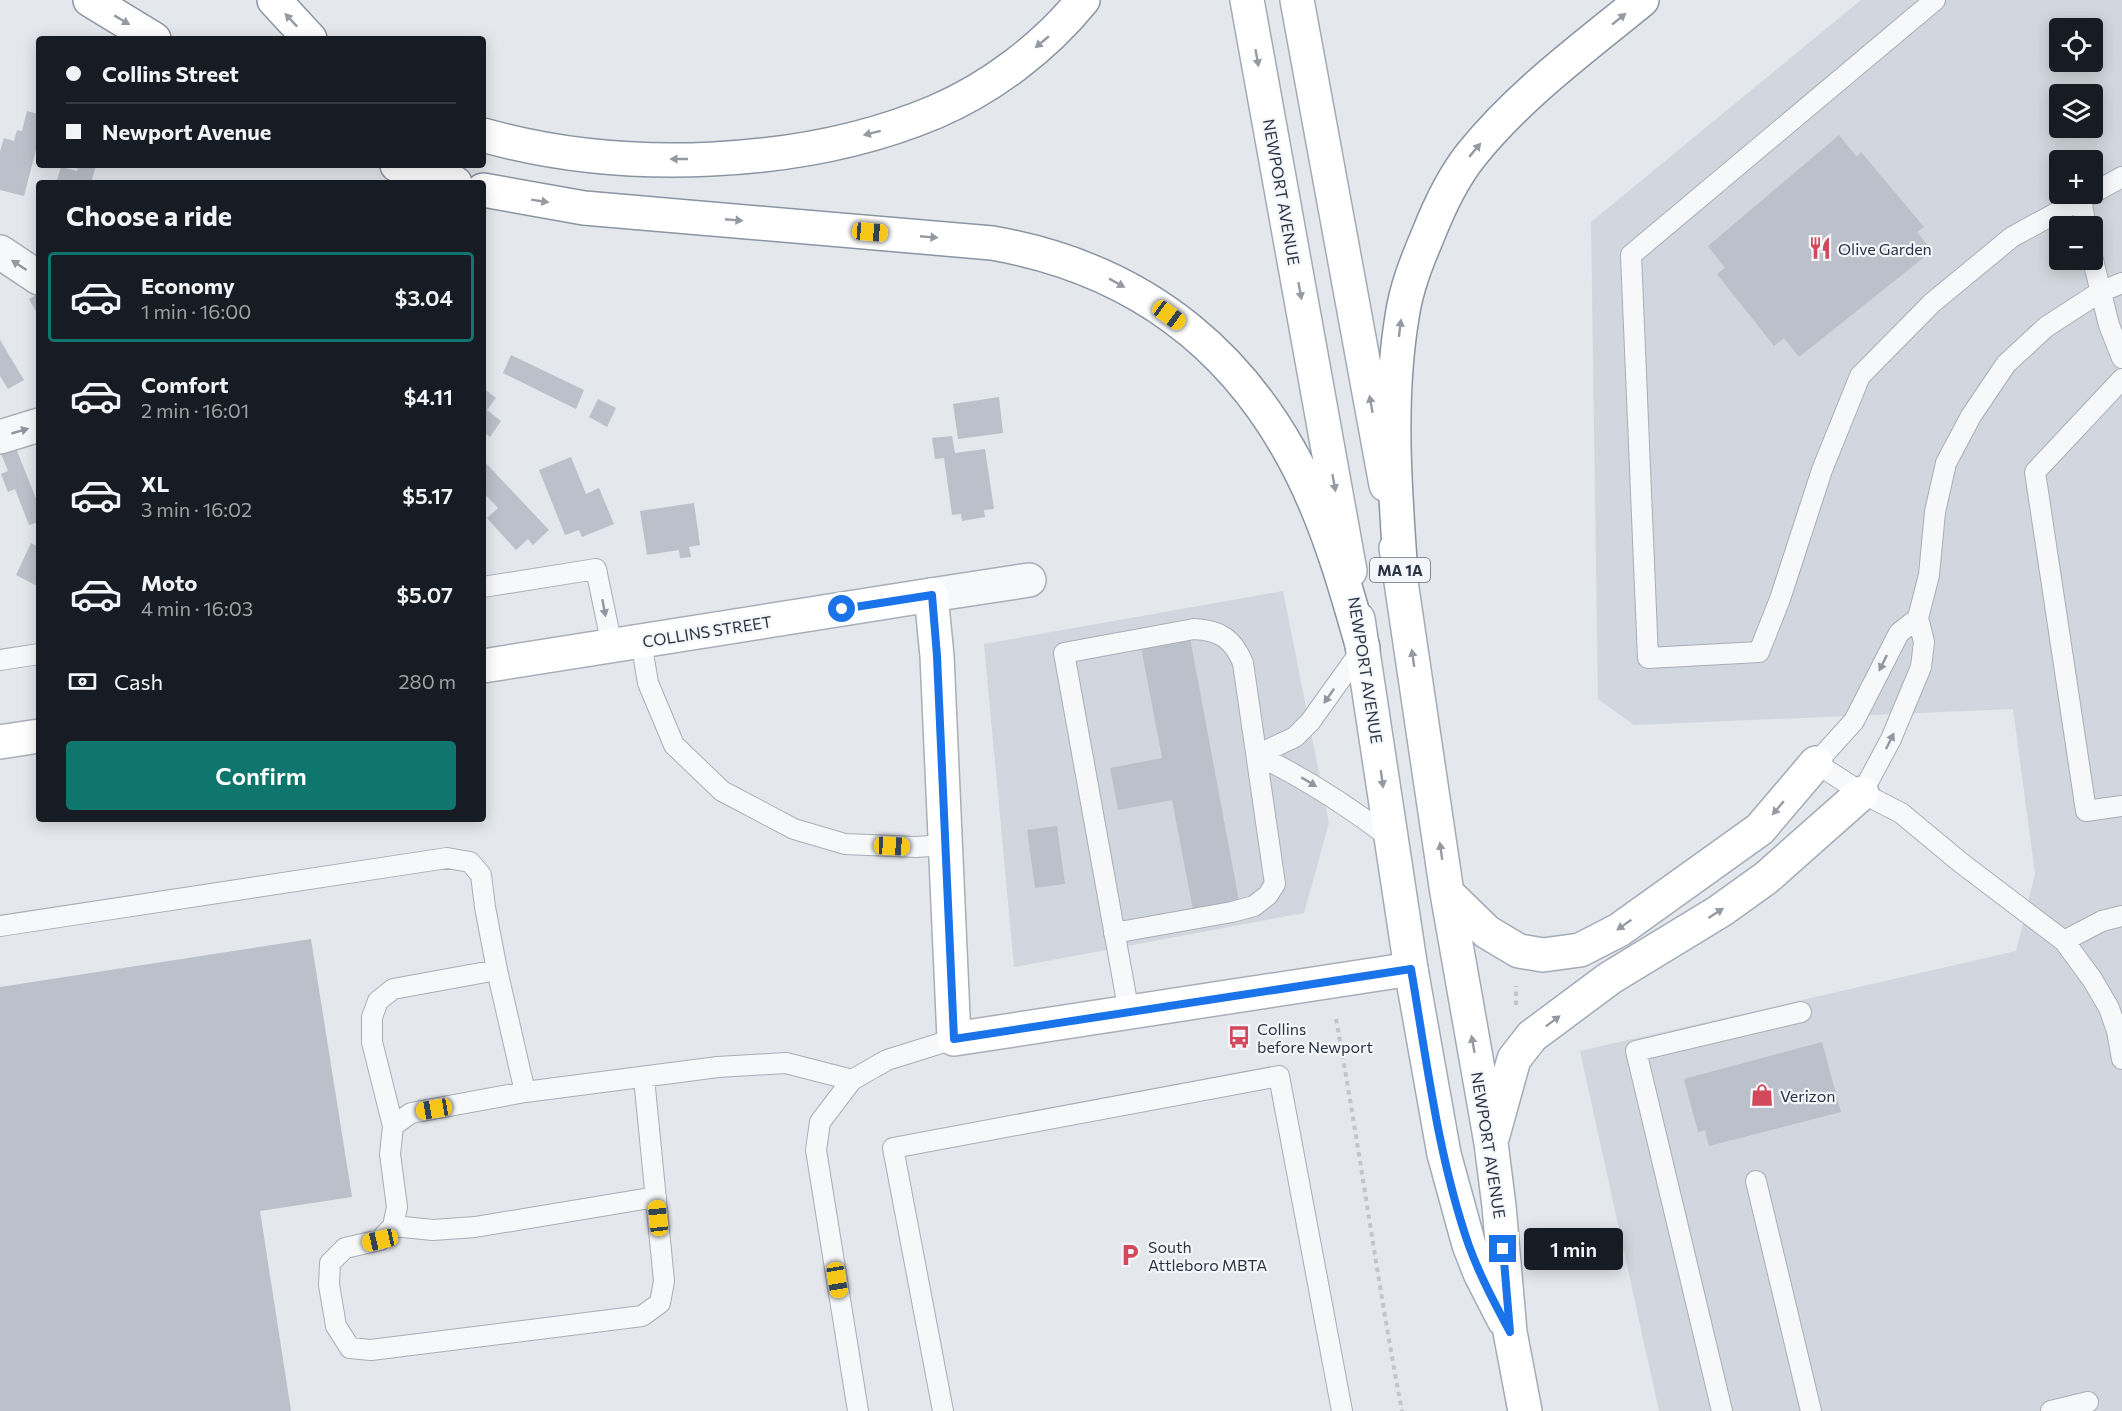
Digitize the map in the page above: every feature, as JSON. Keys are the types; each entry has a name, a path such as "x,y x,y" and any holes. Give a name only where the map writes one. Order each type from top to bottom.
{"main road":[{"path":"90,0 149,36"},
{"path":"274,0 307,36"},
{"path":"486,136 549,150 644,158 748,156 832,143 887,130 937,111 961,98 1001,74 1023,57 1051,34 1083,0"},
{"name":"NEWPORT AVENUE","path":"1247,0 1363,648 1411,969 1450,1184 1480,1273 1510,1332"},
{"name":"NEWPORT AVENUE","path":"1298,0 1401,575 1447,892 1491,1143 1510,1332 1525,1411"},
{"path":"1401,575 1395,483 1395,387 1398,348 1402,315 1410,282 1432,223 1469,157 1509,112 1558,68 1642,0"},
{"path":"408,168 446,180"},
{"path":"486,191 584,208 992,243 1051,256 1112,280 1158,307 1199,338 1237,374 1267,412 1292,454 1316,506 1340,568 1363,648"},
{"path":"932,595 937,656 954,1039 1411,969"},
{"name":"COLLINS STREET","path":"486,666 932,595"},
{"path":"0,742 36,736"},
{"path":"1447,892 1486,932 1519,951 1543,955 1580,950 1619,930 1760,828 1816,763"},
{"path":"1491,1143 1514,1059 1532,1036 1610,978 1720,911 1766,878 1862,793"}],"street":[{"path":"0,252 36,276"},
{"path":"0,437 36,426"},
{"name":"COLLINS STREET","path":"932,595 1029,580"}],"lane":[{"path":"1935,0 1631,255 1648,658 1759,652 1780,599 1822,470 1860,376 1932,303 2012,237 2074,204"},
{"path":"2103,188 2122,177"},
{"path":"2095,270 2109,325 2122,358"},
{"path":"1862,793 1891,739 1921,667 1924,642 1918,618 1929,575 1935,512 1946,463 1971,416 2006,364 2046,327 2100,292 2122,283"},
{"path":"2122,379 2035,472 2086,811 2122,806"},
{"path":"486,587 596,569 626,644 648,683 674,744 722,792 794,828 844,844 916,847 945,845"},
{"path":"1918,618 1899,633 1854,721 1816,763 1862,793 1901,813 1960,862 2064,941 2092,979 2109,1008 2117,1031 2122,1059"},
{"path":"1114,933 1254,906 1268,896 1275,884 1243,663 1233,644 1224,636 1209,629 1194,629 1064,653 1114,933 1129,1013"},
{"path":"1257,755 1295,737 1310,722 1363,648"},
{"path":"0,660 36,654"},
{"path":"1257,755 1330,794 1390,838"},
{"path":"0,926 447,858 470,862 481,876 497,970 525,1092"},
{"path":"2064,941 2102,921 2122,916"},
{"path":"497,970 393,989 378,1001 372,1017 372,1042 393,1126 390,1155 397,1207 393,1226 380,1240 345,1248 330,1263 329,1285 336,1326 350,1348 371,1350 642,1316 660,1303 664,1281 644,1078"},
{"path":"1722,1411 1636,1051 1801,1012"},
{"path":"858,1411 816,1150 820,1122 852,1080 887,1060 954,1039"},
{"path":"393,1126 411,1113 525,1092 718,1067 786,1064 852,1080"},
{"path":"943,1411 893,1148 1279,1076 1342,1411"},
{"path":"1756,1181 1811,1411"},
{"path":"393,1226 432,1230 475,1227 656,1197"},
{"path":"2051,1411 2088,1402"}],"path":[{"path":"1515,1006 1516,976"},
{"path":"1336,1019 1357,1135 1381,1303 1402,1411"}],"shaded area":[{"path":"1861,0 2122,0 2122,1411 1659,1411 1580,1051 2016,951 2035,874 2013,709 1634,725 1598,699 1591,222"},
{"path":"1283,591 1329,823 1304,913 1014,967 984,644"}],"building":[{"path":"27,111 36,113 36,150 24,196 0,190 0,152 4,138 14,141 17,130 22,131"},
{"name":"Olive Garden","path":"1839,135 1857,157 1861,152 1924,227 1917,232 1932,251 1799,357 1784,338 1774,346 1717,274 1725,268 1708,246"},
{"path":"61,168 77,171 78,168 95,168 92,180 57,180"},
{"path":"36,295 36,312 29,299"},
{"path":"0,340 24,380 8,389 0,376"},
{"path":"511,355 584,390 576,409 503,373"},
{"path":"486,390 496,398 487,410 501,421 490,437 486,434"},
{"path":"999,397 1003,433 958,439 953,404"},
{"path":"598,399 616,408 607,427 589,417"},
{"path":"952,436 955,453 985,449 994,509 984,510 985,517 962,521 961,514 952,515 944,458 935,459 932,438"},
{"path":"15,446 36,498 36,523 29,525 15,489 8,492 1,474 8,471 0,451"},
{"path":"571,457 586,494 599,488 614,524 582,537 579,530 565,535 539,470"},
{"path":"486,463 549,530 533,545 528,539 516,550 487,518 498,508 486,495"},
{"path":"694,503 700,545 689,547 691,557 680,558 679,550 647,555 640,511"},
{"path":"31,543 36,546 36,585 16,575"},
{"path":"1190,638 1239,901 1193,910 1172,800 1118,810 1110,768 1162,758 1141,647"},
{"path":"1057,826 1065,884 1035,888 1027,830"},
{"path":"311,939 352,1197 260,1211 291,1411 0,1411 0,987"},
{"name":"Verizon","path":"1822,1042 1841,1112 1709,1146 1705,1130 1698,1132 1684,1079"}],"place":[{"name":"Olive Garden","path":"1820,248"},
{"name":"Collins before Newport","path":"1239,1037"},
{"name":"Verizon","path":"1762,1095"},
{"name":"South Attleboro MBTA","path":"1130,1255"}],"route":[{"path":"842,609 932,595 937,656 954,1039 1411,969 1450,1184 1480,1273 1510,1332 1503,1249"}]}
